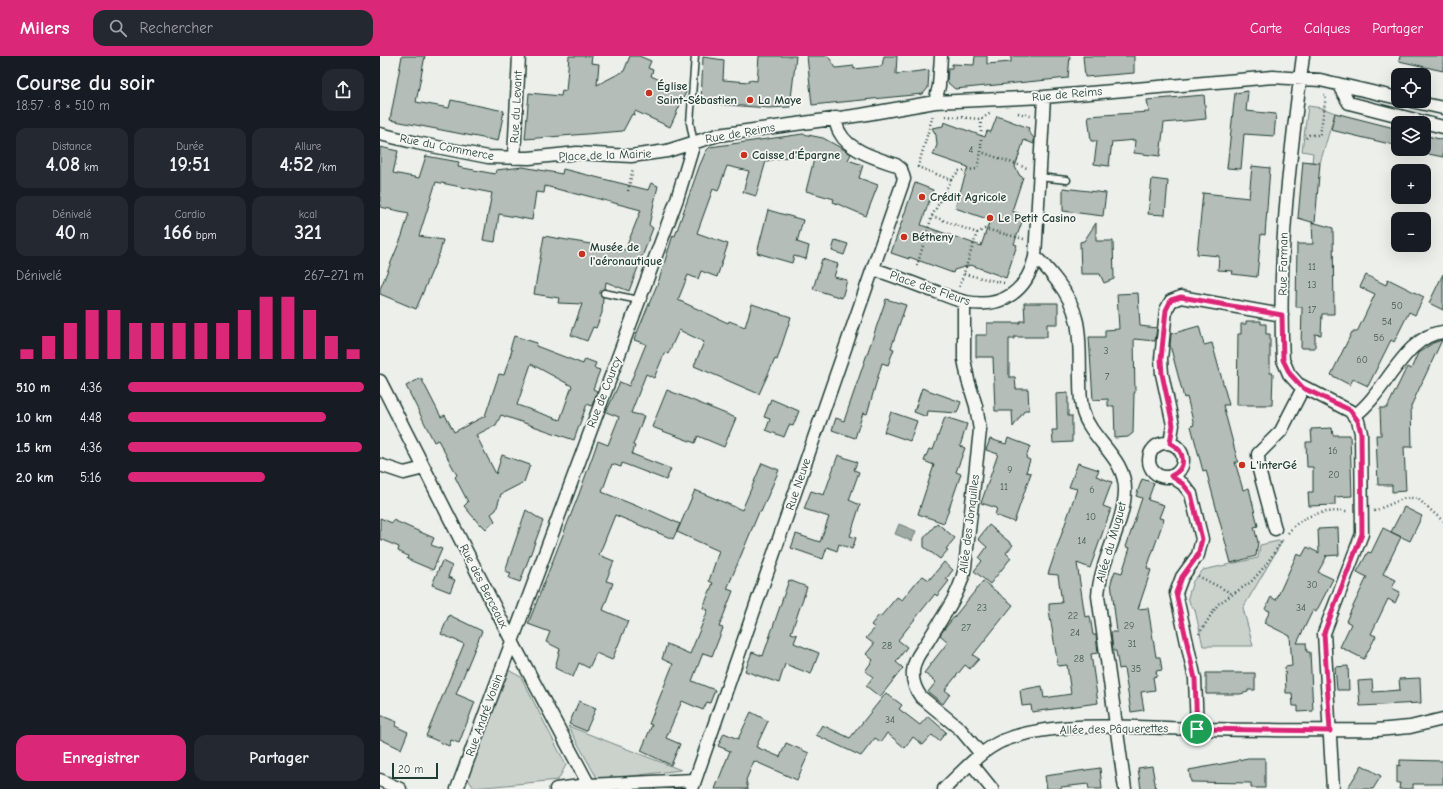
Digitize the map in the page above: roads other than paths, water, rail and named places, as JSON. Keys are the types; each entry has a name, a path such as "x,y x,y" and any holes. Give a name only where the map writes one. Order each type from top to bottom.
{"street":[{"name":"Rue du Levant","path":"514,158 519,56"},
{"path":"935,102 939,86 941,56"},
{"name":"Rue Farman","path":"1303,56 1292,139 1284,218 1282,315 1283,360 1290,374 1303,388 1344,407 1355,415"},
{"name":"Rue de Reims","path":"694,143 718,135 935,102 1044,97 1265,77 1300,77 1320,80 1391,96"},
{"path":"1338,84 1349,103 1443,127"},
{"name":"Place des Fleurs","path":"873,269 960,300 990,302 1014,294 1020,289 1028,277 1035,257 1035,173 1044,97"},
{"path":"1431,105 1443,108"},
{"name":"Rue Neuve","path":"694,785 904,179 901,169 896,165 855,148 844,139 840,133 835,118"},
{"name":"Rue du Commerce","path":"380,134 488,157 514,158"},
{"name":"Place de la Mairie","path":"514,158 548,157 577,153 636,156 668,151 694,143"},
{"name":"Rue de Courcy","path":"512,641 677,199 694,143"},
{"name":"Allée du Muguet","path":"1035,257 1046,266 1070,299 1077,316 1079,330 1080,396 1083,412 1089,424 1115,459 1125,484 1124,501 1101,580 1098,596 1125,789"},
{"path":"1170,443 1173,425 1162,374 1161,359 1166,310 1171,300 1181,297 1282,315"},
{"name":"Allée des Jonquilles","path":"960,300 964,359 968,380 976,406 980,430 965,567 961,583 955,596 917,657 913,677 916,690 921,697 960,729 981,754"},
{"path":"1333,789 1324,633 1358,548 1363,526 1362,445 1360,426 1355,415 1374,399 1416,344 1426,336 1443,332"},
{"name":"Rue des Berceaux","path":"380,381 512,641 589,787"},
{"path":"1275,529 1260,470 1258,454 1281,431 1303,388"},
{"path":"1171,476 1180,470 1183,460 1180,449 1170,443 1164,443 1152,450 1150,463 1157,474 1171,476 1183,484 1191,494 1202,539 1198,555 1187,570 1177,588 1176,593 1195,679 1197,729"},
{"path":"380,466 404,474 424,468"},
{"name":"Rue André Voisin","path":"457,789 512,641"},
{"name":"Allée des Pâquerettes","path":"944,789 981,754 1004,740 1035,732 1059,729 1116,727 1330,731 1397,729 1443,719"},
{"path":"971,763 992,789"},
{"path":"380,780 400,789"},
{"path":"556,789 694,785"}],"lane":[{"path":"694,143 690,123 695,56"},
{"path":"1035,173 1067,180"},
{"path":"604,293 639,300"}],"place":[{"name":"Église Saint-Sébastien","path":"649,93"},
{"name":"La Maye","path":"750,100"},
{"name":"Caisse d'Épargne","path":"744,155"},
{"name":"Crédit Agricole","path":"922,197"},
{"name":"Le Petit Casino","path":"990,218"},
{"name":"Bétheny","path":"904,237"},
{"name":"Musée de l'aéronautique","path":"582,254"},
{"name":"L'interGé","path":"1242,465"}]}
